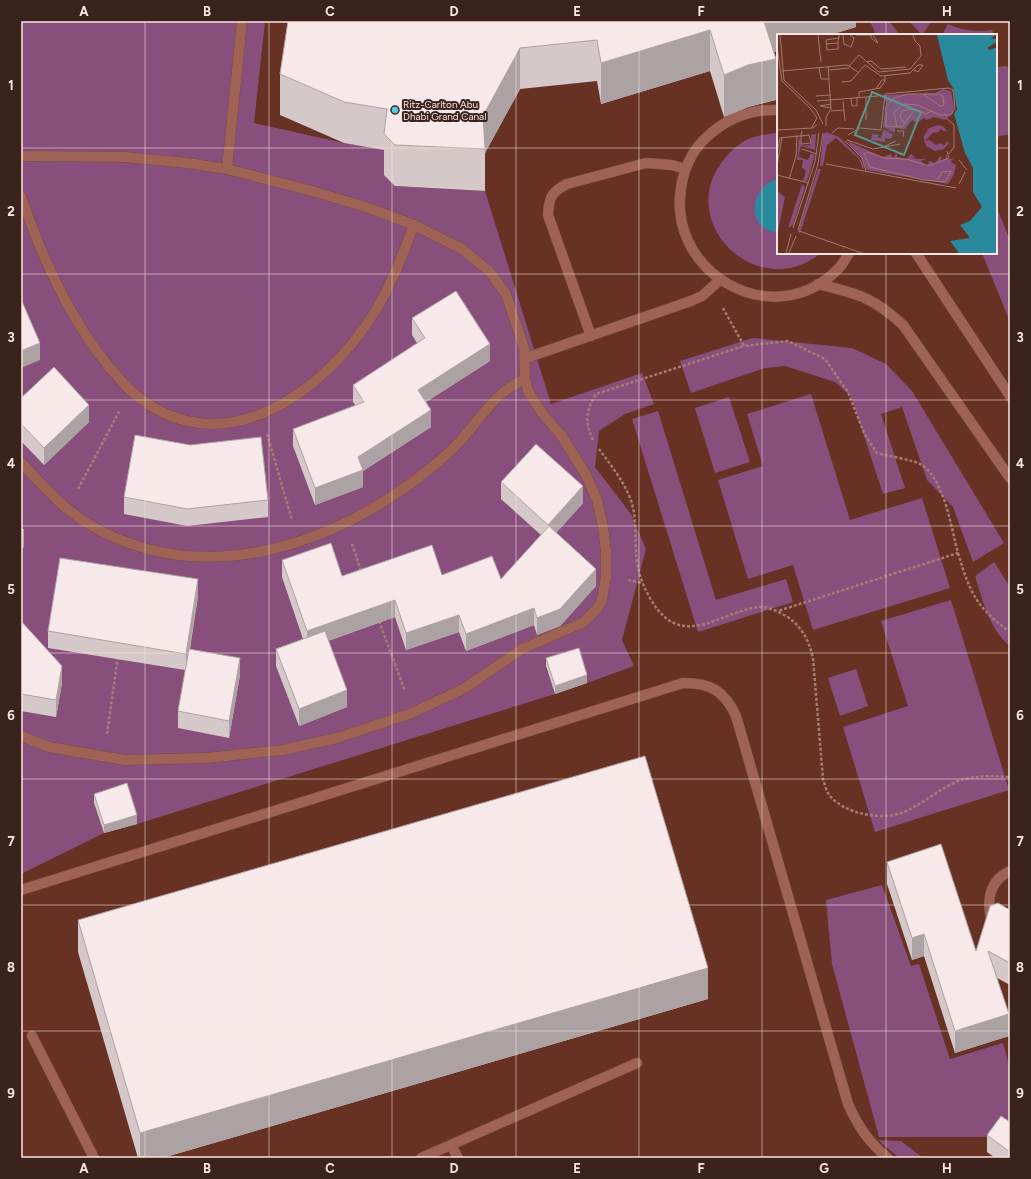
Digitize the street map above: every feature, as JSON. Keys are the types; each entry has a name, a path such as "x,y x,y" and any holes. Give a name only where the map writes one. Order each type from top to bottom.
{"lane":[{"path":"227,169 242,21"},
{"path":"777,110 752,112 734,118 718,126 704,139 693,153 685,170 680,190 679,210 683,231 691,249 704,266 720,280 738,290 758,295 778,296 799,292 818,284 839,268 848,254"},
{"path":"21,156 125,157 187,163 227,169 325,194 366,207 414,225 462,249 490,271 506,294 521,335 526,358 525,379 534,402 572,451 586,475 597,500 603,527 606,551 606,576 602,600 590,617 577,627 538,640 522,649 465,688 412,713 337,738 283,750 206,758 125,760 49,747 21,736"},
{"path":"591,336 548,215 549,202 556,190 567,184 646,163 660,163 685,170"},
{"path":"21,196 36,238 64,299 89,340 120,380 130,390 157,410 180,419 203,424 226,424 262,415 290,399 315,380 338,358 359,334 390,286 414,225"},
{"path":"917,254 1010,396"},
{"path":"526,358 691,301 712,288 720,280"},
{"path":"818,284 860,294 888,311 903,325 1010,478"},
{"path":"21,462 48,491 68,508 89,524 112,536 137,546 166,554 197,557 228,557 258,552 298,541 344,523 399,492 433,466 460,442 504,389 525,379"},
{"path":"21,890 683,683 697,683 711,686 722,694 730,704 736,716 848,1104 856,1123 868,1140 888,1158"},
{"path":"992,922 989,905 990,893 995,882 1010,871"},
{"path":"32,1036 94,1158"},
{"path":"421,1158 638,1063"},
{"path":"451,1145 458,1158"}],"path":[{"path":"712,288 744,346"},
{"path":"1010,632 992,620 977,602 966,578 944,499 932,476 921,465 877,453 864,433 848,392 825,359 788,341 744,346 596,394 588,408 587,427 594,444 613,468 630,498 636,534 637,560 642,583 656,608 671,621 689,627 707,623 747,609 762,607 778,611 792,620 808,640 813,658 824,779 829,795 843,808 861,814 882,815 903,812 958,781 988,776 1010,777"},
{"path":"68,508 130,390"},
{"path":"262,415 298,541"},
{"path":"344,523 363,574"},
{"path":"778,611 958,553"},
{"path":"378,618 412,713"},
{"path":"105,756 118,654"}],"shaded area":[{"path":"21,21 265,21 254,123 344,143 387,150 395,186 485,191 551,404 642,373 654,404 625,414 599,431 595,467 631,514 646,549 622,640 634,666 587,683 579,657 546,667 555,694 137,824 127,792 94,803 104,833 21,874"},
{"path":"870,21 889,21 899,34 876,34"},
{"path":"909,21 932,21 923,34"},
{"path":"948,24 970,30 992,30 994,34 943,34"},
{"path":"1007,66 1010,73 1010,134 997,137 997,67"},
{"path":"777,133 777,254 819,254 796,266 772,269 749,262 729,248 715,229 709,206 711,182 725,158 735,148 746,140 757,136"},
{"path":"997,208 1010,240 1010,322 982,254 997,254"},
{"path":"753,338 852,348 886,364 912,391 1004,543 973,562 953,507 927,480 902,407 881,414 905,488 883,494 851,396 835,382 785,366 765,368 691,393 680,361"},
{"path":"811,394 850,520 922,498 950,588 813,630 793,565 748,579 718,480 763,466 747,414"},
{"path":"729,397 750,462 715,473 695,408"},
{"path":"658,411 716,600 786,579 793,602 698,632 632,419"},
{"path":"994,562 1010,587 1010,646 992,623 984,605 975,576"},
{"path":"951,600 1009,790 875,832 843,727 908,706 881,621"},
{"path":"856,669 868,706 840,716 828,678"},
{"path":"882,885 911,966 919,964 950,1059 1003,1043 1010,1069 1010,1137 879,1137 832,964 826,900"},
{"path":"878,1140 901,1141 923,1158 899,1158"}],"water":[{"path":"774,180 777,180 777,233 768,230 761,225 756,218 755,202 759,193 765,186"}],"building":[{"name":"Ritz-Carlton Abu Dhabi Grand Canal","path":"288,21 764,21 776,59 748,65 724,75 710,30 601,63 597,40 520,48 483,116 485,149 395,145 384,134 387,109 344,102 280,74"},
{"path":"456,291 490,344 418,390 431,410 358,457 363,470 315,488 293,429 364,402 353,385 425,338 412,318"},
{"path":"21,299 40,343 21,351"},
{"path":"54,367 89,405 44,448 21,424 21,398"},
{"path":"135,435 190,445 261,437 268,500 187,509 124,497"},
{"path":"536,444 583,486 548,525 501,482"},
{"path":"549,526 596,569 560,609 537,618 534,608 466,634 459,615 406,633 395,600 307,631 282,560 331,543 342,576 432,545 442,575 492,556 501,579"},
{"path":"60,558 198,579 186,654 48,631"},
{"path":"21,621 62,666 56,700 21,694"},
{"path":"325,631 347,690 299,709 276,649"},
{"path":"579,648 587,675 555,686 546,658"},
{"path":"189,649 240,658 229,721 178,711"},
{"path":"645,756 708,968 140,1133 78,920"},
{"path":"127,783 137,815 104,825 94,794"},
{"path":"941,844 976,951 990,906 998,903 1010,910 1010,963 988,951 1009,1014 955,1031 924,934 912,938 887,862"},
{"path":"1001,1116 1010,1122 1010,1152 987,1135"}],"place":[{"name":"Ritz-Carlton Abu Dhabi Grand Canal","path":"395,110"}]}
